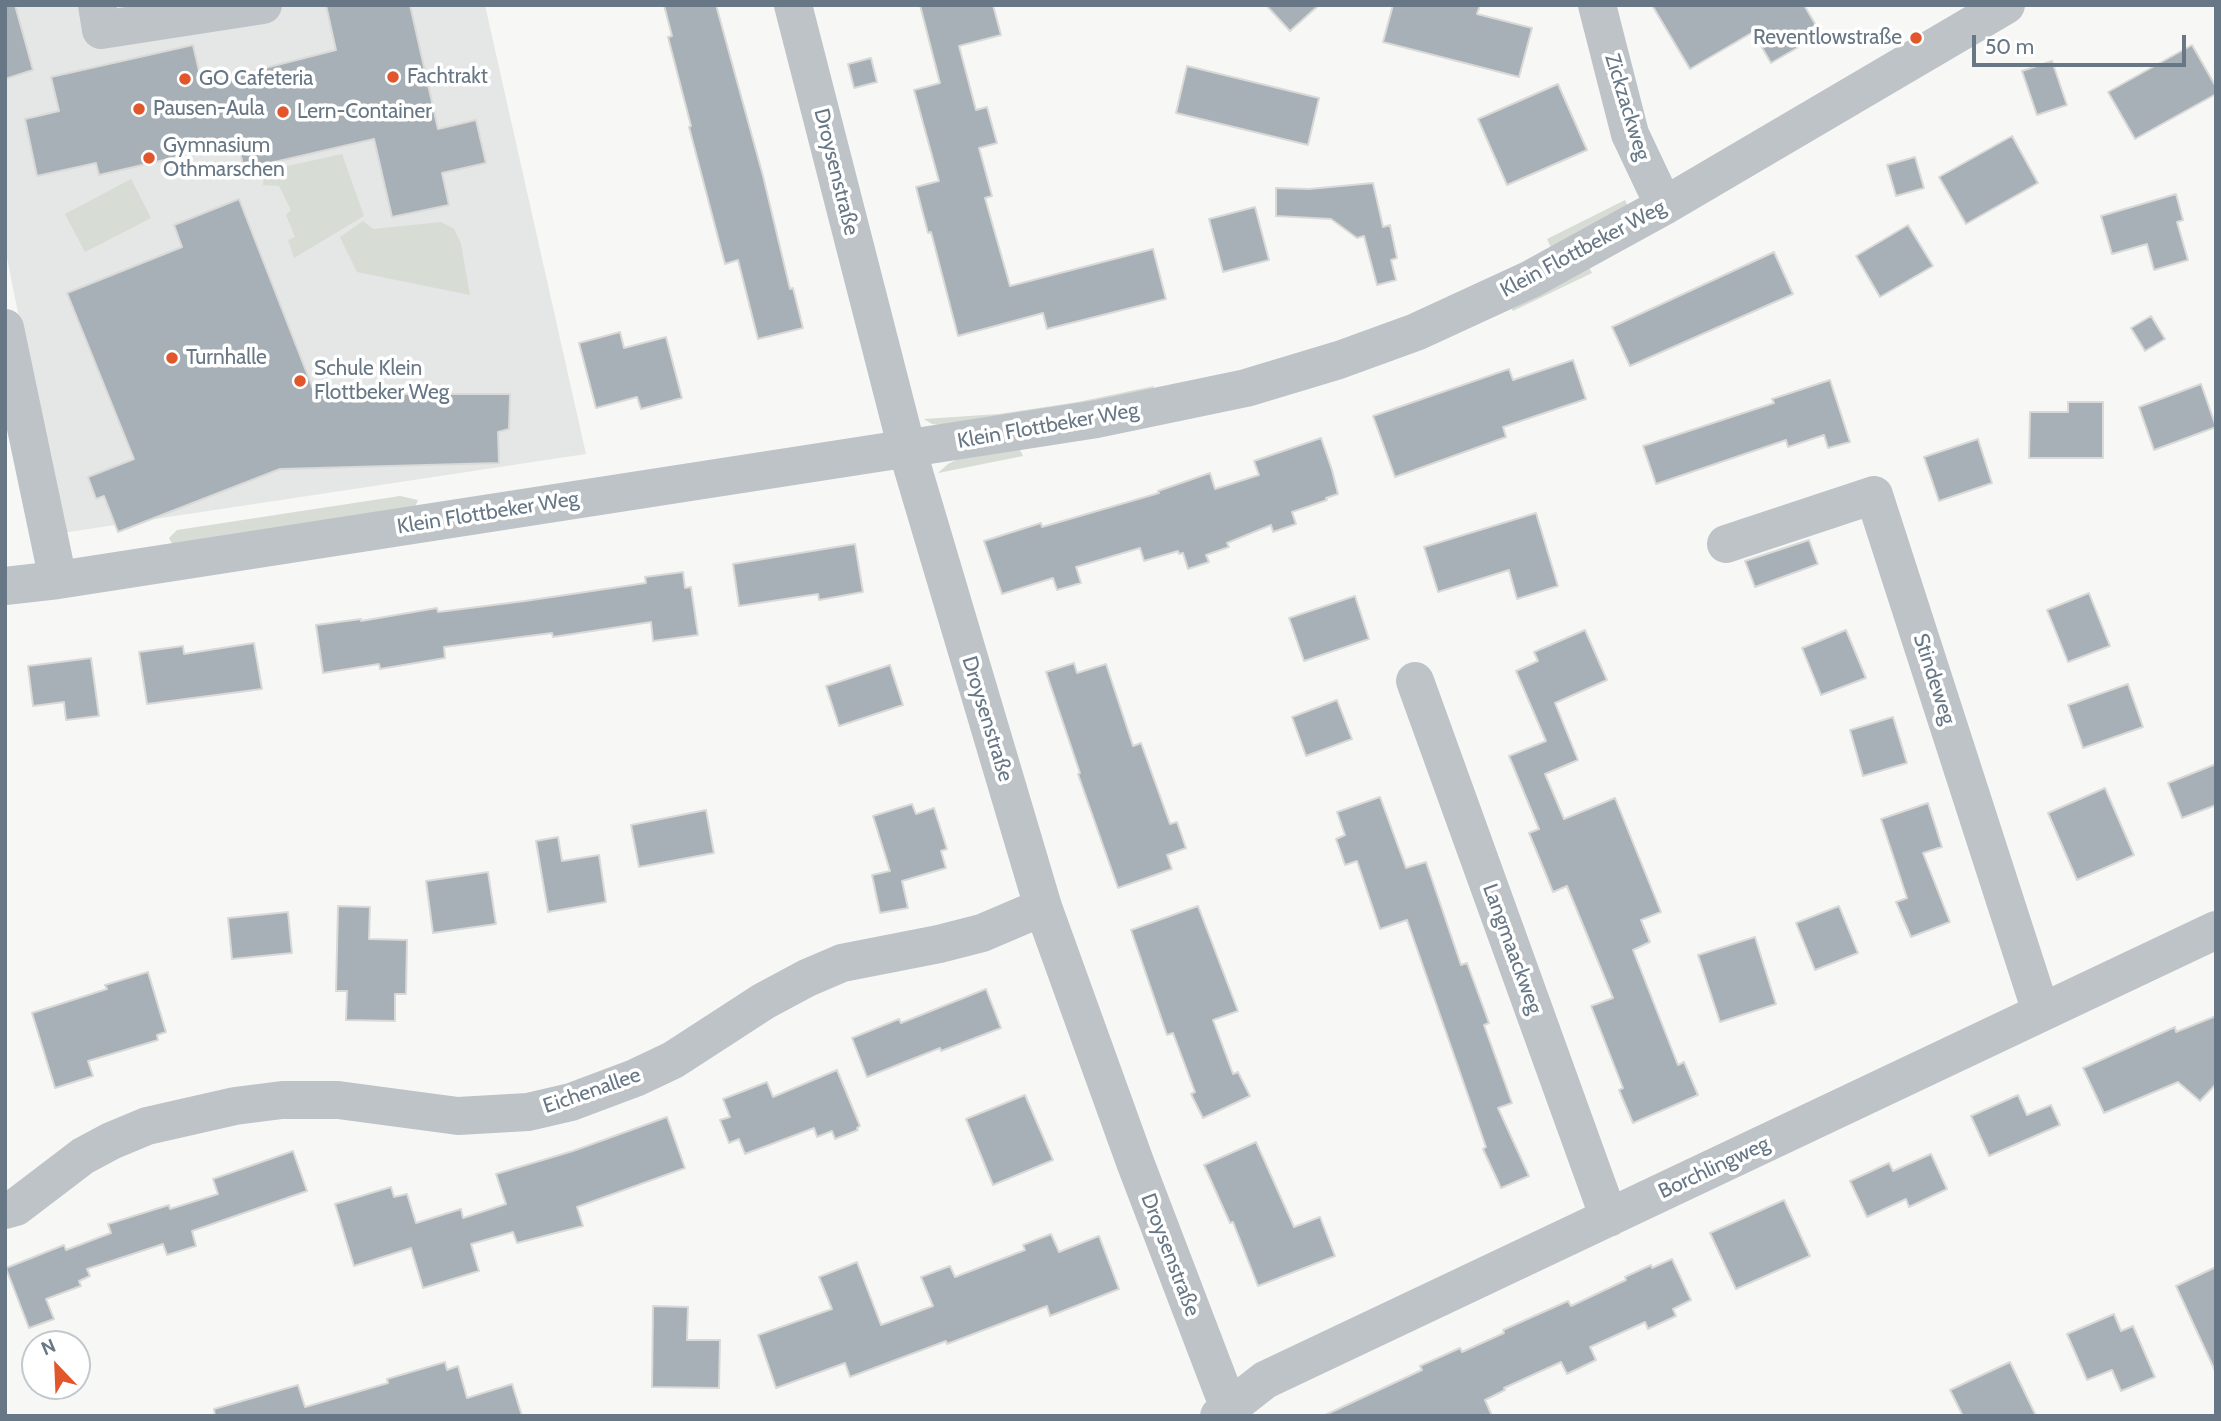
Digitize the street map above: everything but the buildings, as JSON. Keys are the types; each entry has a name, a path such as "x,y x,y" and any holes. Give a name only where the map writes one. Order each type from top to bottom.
{"street":[{"path":"97,5 101,30 262,5"},
{"name":"Droysenstraße","path":"793,5 907,449 1043,907 1227,1413"},
{"name":"Zickzackweg","path":"1597,5 1630,134 1664,206"},
{"name":"Klein Flottbeker Weg","path":"5,586 1097,419 1247,388 1339,360 1416,332 1531,279 1664,206 2006,5"},
{"path":"5,328 58,580"},
{"name":"Stindeweg","path":"1726,544 1874,495 2041,1013"},
{"name":"Langmaackweg","path":"1415,681 1609,1218"},
{"name":"Eichenallee","path":"5,1210 16,1207 83,1156 111,1141 147,1126 235,1106 282,1100 338,1100 458,1116 528,1112 571,1102 635,1078 673,1060 764,1001 842,963 982,933 1043,907"},
{"name":"Borchlingweg","path":"1227,1413 1265,1380 2216,930"}],"shaded area":[{"path":"5,5 485,5 586,454 62,533 5,248"},
{"path":"342,154 364,216 294,258 288,240 295,237 286,215 291,210 279,186 263,185 265,171"},
{"path":"131,179 151,218 85,252 65,214"},
{"path":"1625,200 1629,208 1551,248 1547,239"},
{"path":"363,221 373,229 441,222 454,229 461,244 470,295 357,272 340,237"},
{"path":"1588,265 1592,273 1513,311 1509,303"},
{"path":"1154,386 1152,393 948,426 932,424 924,419 999,414 1078,402"},
{"path":"1019,448 1023,456 938,473 960,458"},
{"path":"400,496 418,500 414,509 173,545 169,538 177,530"}],"place":[{"name":"Reventlowstraße","path":"1916,38"},
{"name":"Fachtrakt","path":"393,77"},
{"name":"GO Cafeteria","path":"185,79"},
{"name":"Pausen-Aula","path":"139,109"},
{"name":"Lern-Container","path":"283,112"},
{"name":"Gymnasium Othmarschen","path":"149,158"},
{"name":"Turnhalle","path":"172,358"},
{"name":"Schule Klein Flottbeker Weg","path":"300,381"}]}
